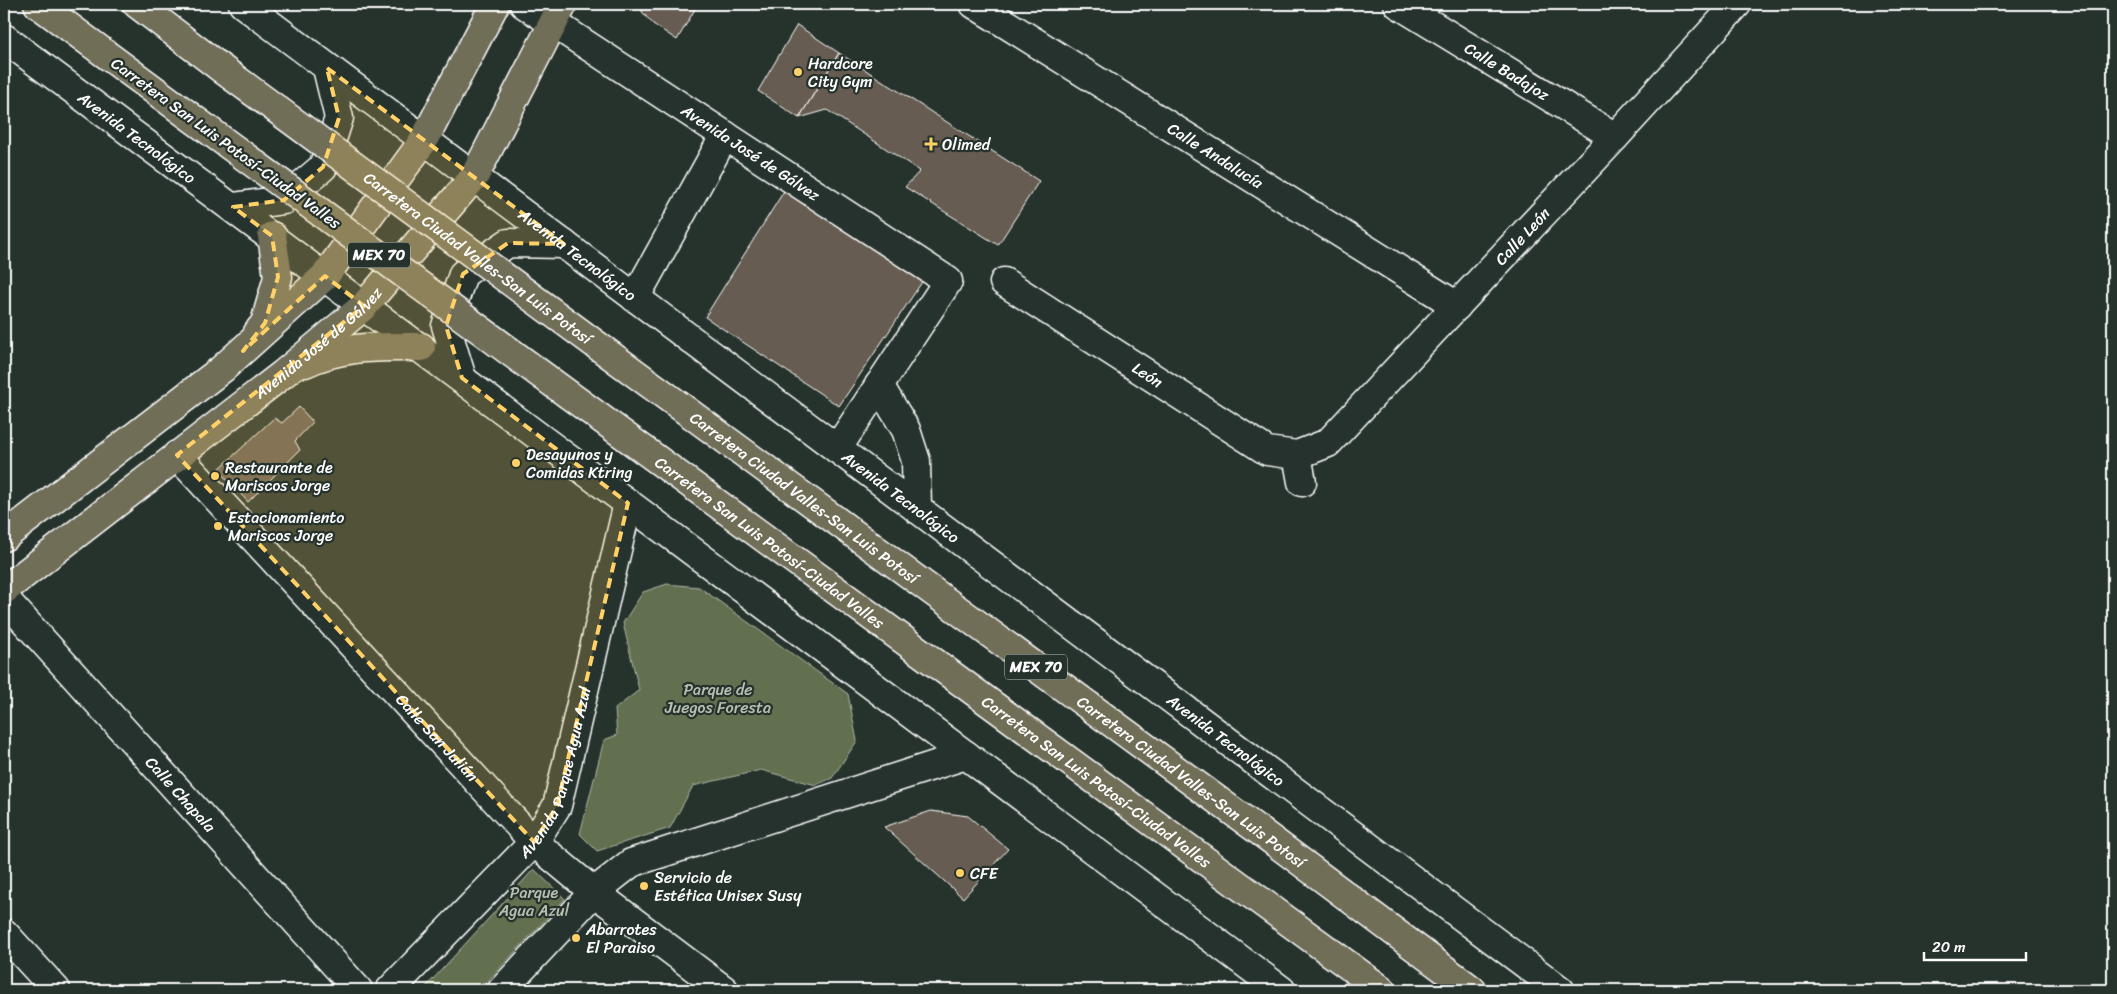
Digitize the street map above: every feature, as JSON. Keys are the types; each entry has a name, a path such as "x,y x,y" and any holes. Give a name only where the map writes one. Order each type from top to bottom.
{"main road":[{"name":"Carretera San Luis Potosí-Ciudad Valles","path":"38,4 553,384 1382,990"},
{"name":"Carretera Ciudad Valles-San Luis Potosí","path":"137,4 230,75 1245,820 1472,990"},
{"path":"4,537 243,351 325,276 424,140 495,4"},
{"name":"Avenida José de Gálvez","path":"4,590 283,374 364,306 474,177 558,13"},
{"path":"243,351 265,323 278,277 272,236"},
{"path":"283,374 325,353 370,347 421,347"}],"street":[{"name":"Avenida Tecnológico","path":"243,4 1560,990"},
{"name":"Avenida José de Gálvez","path":"524,4 558,13 725,135 948,281 879,385"},
{"name":"Calle Andalucía","path":"974,4 1457,306"},
{"name":"Calle Badajoz","path":"1398,4 1616,137"},
{"name":"Calle León","path":"1297,455 1328,443 1616,137 1737,4"},
{"name":"Avenida Tecnológico","path":"4,38 421,347 1281,990"},
{"path":"233,207 284,200 323,167 339,118 327,68"},
{"path":"635,298 725,135"},
{"path":"462,378 446,326 463,274 508,243 564,244"},
{"name":"León","path":"1004,282 1267,451 1297,455"},
{"path":"837,449 879,385 906,430 916,461 916,509"},
{"name":"Calle San Julián","path":"177,455 534,842 594,892 724,990"},
{"path":"1297,455 1302,482"},
{"name":"Avenida Parque Agua Azul","path":"390,990 534,842 557,806 628,503"},
{"name":"Calle Chapala","path":"4,598 358,990"},
{"path":"502,990 594,892 632,863 966,755"},
{"path":"4,933 56,990"}],"highlighted area":[{"path":"327,68 564,244 508,243 463,274 446,326 462,378 628,503 557,806 534,842 177,455 364,306 325,276 243,351 265,323 278,277 272,236 233,207 284,200 323,167 339,118"}],"green space":[{"name":"Parque de Juegos Foresta","path":"667,584 699,587 848,694 857,741 832,778 816,785 761,770 693,786 670,828 597,851 580,834 604,740 617,735 615,709 639,690 623,623 643,592"},
{"name":"Parque Agua Azul","path":"534,869 565,899 479,990 423,990"}],"building":[{"path":"638,4 698,4 677,40 653,24"},
{"name":"Hardcore City Gym","path":"797,25 839,53 799,118 758,91"},
{"name":"Olimed","path":"839,53 1039,181 998,245 905,187 920,171 827,110 799,118"},
{"path":"784,191 924,279 839,406 705,317"},
{"path":"299,407 313,422 295,441 300,450 248,502 218,470 274,418 282,423"},
{"name":"CFE","path":"931,811 968,816 1008,849 963,898 884,827"}],"place":[{"name":"Hardcore City Gym","path":"798,72"},
{"name":"Olimed","path":"931,144"},
{"name":"Desayunos y Comidas Ktring","path":"516,463"},
{"name":"Restaurante de Mariscos Jorge","path":"215,476"},
{"name":"Estacionamiento Mariscos Jorge","path":"218,526"},
{"name":"CFE","path":"960,873"},
{"name":"Servicio de Estética Unisex Susy","path":"644,886"},
{"name":"Abarrotes El Paraiso","path":"576,938"}]}
